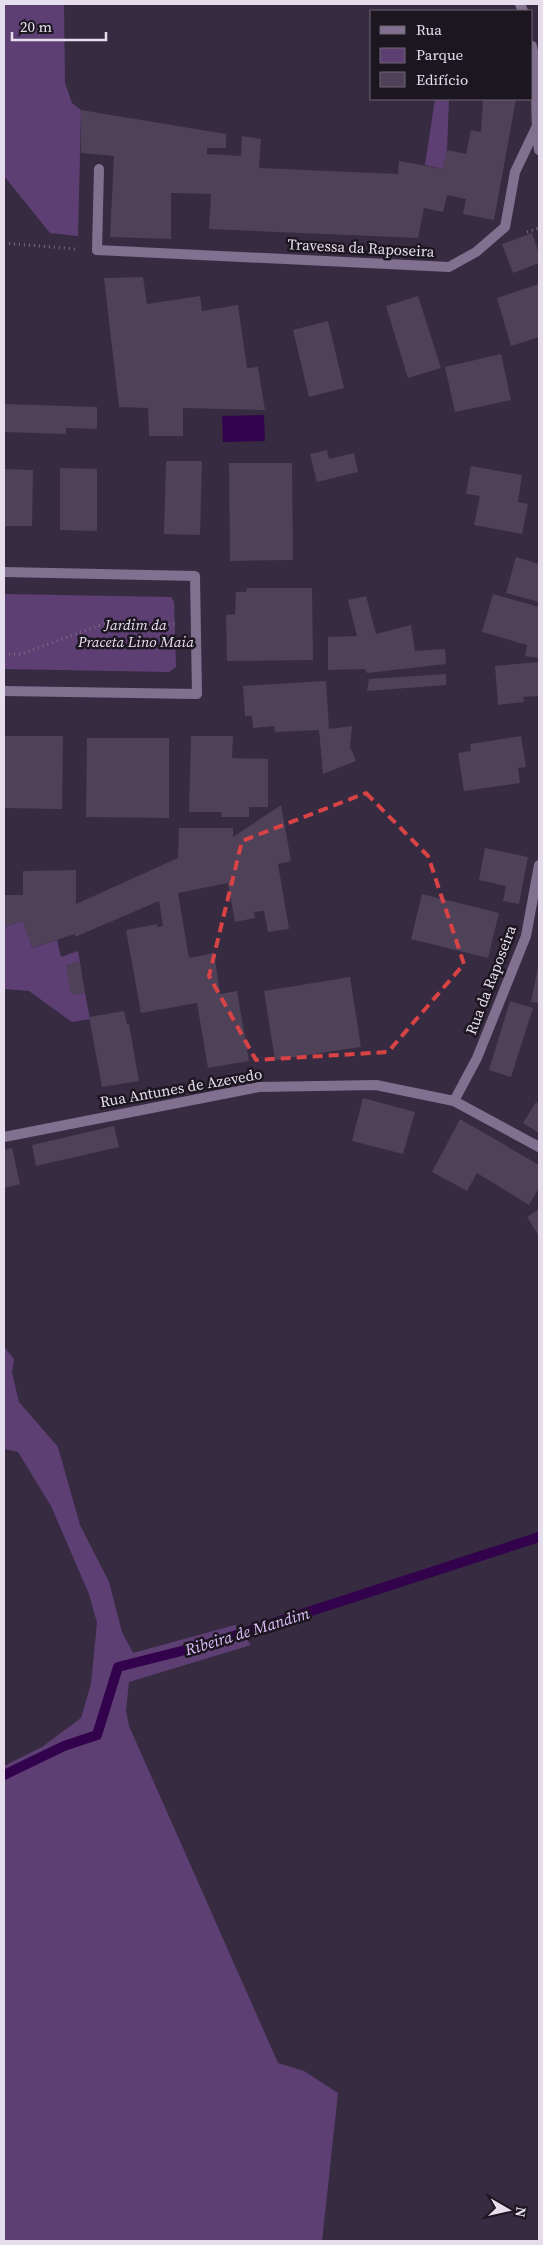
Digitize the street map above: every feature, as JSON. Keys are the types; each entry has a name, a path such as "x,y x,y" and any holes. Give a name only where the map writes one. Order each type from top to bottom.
{"street":[{"path":"533,50 536,64 536,128 539,150"},
{"name":"Travessa da Raposeira","path":"97,250 449,268 476,252 505,227 515,172 536,128"},
{"path":"97,250 99,169"},
{"path":"4,572 196,576 197,694 4,691"},
{"name":"Rua da Raposeira","path":"454,1101 477,1058 526,936 539,864"},
{"name":"Rua Antunes de Azevedo","path":"4,1137 259,1087 376,1085 454,1101 539,1147"}],"path":[{"path":"532,230 539,228"},
{"path":"4,243 97,250"},
{"path":"4,654 21,654 106,623 175,624"}],"highlighted area":[{"path":"366,793 428,856 464,964 388,1052 256,1060 209,976 242,841"}],"green space":[{"path":"4,4 64,4 65,83 72,103 81,110 78,236 50,233 4,176"},
{"path":"435,100 449,100 447,150 443,169 425,165"},
{"name":"Jardim da Praceta Lino Maia","path":"4,594 171,597 174,602 176,667 169,672 4,669"},
{"path":"23,921 32,948 57,940 61,957 78,951 80,962 66,965 85,993 90,1019 72,1022 29,991 4,989 4,927"},
{"path":"4,1347 14,1359 12,1373 19,1402 58,1447 80,1525 109,1582 122,1632 133,1653 235,1625 251,1645 129,1682 126,1711 129,1726 278,2063 304,2071 338,2093 322,2241 4,2241 4,1766 42,1747 81,1718 91,1684 97,1623 89,1594 51,1506 18,1452 4,1449"}],"shaded area":[{"path":"264,415 265,441 223,442 222,416"}],"building":[{"path":"483,100 516,100 494,220 463,214 466,199 447,195 443,212 424,208 418,238 209,229 211,194 171,193 171,239 110,237 114,156 81,153 81,110 226,134 226,148 207,148 207,154 241,156 242,136 261,139 259,168 398,174 399,161 443,169 447,150 466,154 471,130 481,132"},
{"path":"532,233 539,254 539,263 513,273 502,244"},
{"path":"143,277 147,304 200,296 202,311 238,305 247,368 258,367 265,410 183,408 183,436 149,436 148,408 119,407 104,278"},
{"path":"539,284 539,337 511,346 497,298"},
{"path":"418,296 441,368 408,378 386,306"},
{"path":"328,321 344,388 309,397 293,330"},
{"path":"501,354 511,400 455,412 445,367"},
{"path":"4,404 97,407 97,429 66,428 66,434 4,432"},
{"path":"327,450 329,459 354,453 358,472 317,482 310,454"},
{"path":"166,461 202,461 200,535 164,534"},
{"path":"229,463 292,463 293,560 230,561"},
{"path":"471,466 522,475 518,502 528,504 522,534 474,525 480,496 466,494"},
{"path":"60,468 97,469 97,531 60,530"},
{"path":"4,469 33,470 32,526 4,526"},
{"path":"516,557 539,564 539,602 506,593"},
{"path":"247,588 312,588 313,660 227,661 226,615 235,614 236,592 246,592"},
{"path":"493,594 539,607 539,658 525,656 527,645 482,632"},
{"path":"366,596 376,634 411,625 415,651 445,649 446,664 367,673 365,669 328,670 328,637 357,636 348,600"},
{"path":"539,662 539,696 523,697 524,702 498,705 495,666"},
{"path":"446,674 446,685 367,691 369,679"},
{"path":"326,681 329,729 352,726 350,747 356,761 323,774 319,730 275,732 274,726 253,728 252,716 245,716 243,686"},
{"path":"4,736 63,736 62,809 4,808"},
{"path":"191,736 233,736 232,758 268,759 268,807 249,807 249,817 221,817 222,812 189,812"},
{"path":"521,736 526,767 518,768 520,783 464,791 458,753 471,751 470,744"},
{"path":"87,738 169,738 169,818 86,817"},
{"path":"281,805 291,861 278,864 289,929 268,932 264,911 254,912 255,918 235,922 228,883 178,893 189,958 214,953 220,994 237,991 249,1061 208,1068 197,1003 141,1013 126,930 157,924 157,927 163,926 159,901 75,937 75,934 32,948 23,921 4,927 4,895 23,895 23,871 76,870 76,904 178,858 179,828 233,828 233,837"},
{"path":"485,848 528,857 519,904 503,901 506,886 479,880"},
{"path":"422,894 499,913 488,958 411,939"},
{"path":"80,962 85,993 71,995 66,965"},
{"path":"539,968 539,1003 531,1002"},
{"path":"350,977 361,1047 275,1060 264,991"},
{"path":"510,1001 533,1008 511,1077 489,1070"},
{"path":"124,1011 127,1024 129,1024 139,1081 102,1087 89,1017"},
{"path":"363,1098 415,1112 403,1154 352,1141"},
{"path":"536,1102 539,1105 539,1133 523,1123"},
{"path":"460,1119 539,1165 539,1188 529,1205 477,1173 467,1191 432,1172"},
{"path":"114,1126 119,1147 36,1166 32,1145"},
{"path":"12,1148 20,1184 4,1188 4,1150"},
{"path":"539,1209 539,1236 527,1217"}],"waterway":[{"name":"Ribeira de Mandim","path":"4,1775 64,1746 97,1735 118,1667 209,1644 539,1537"}]}
